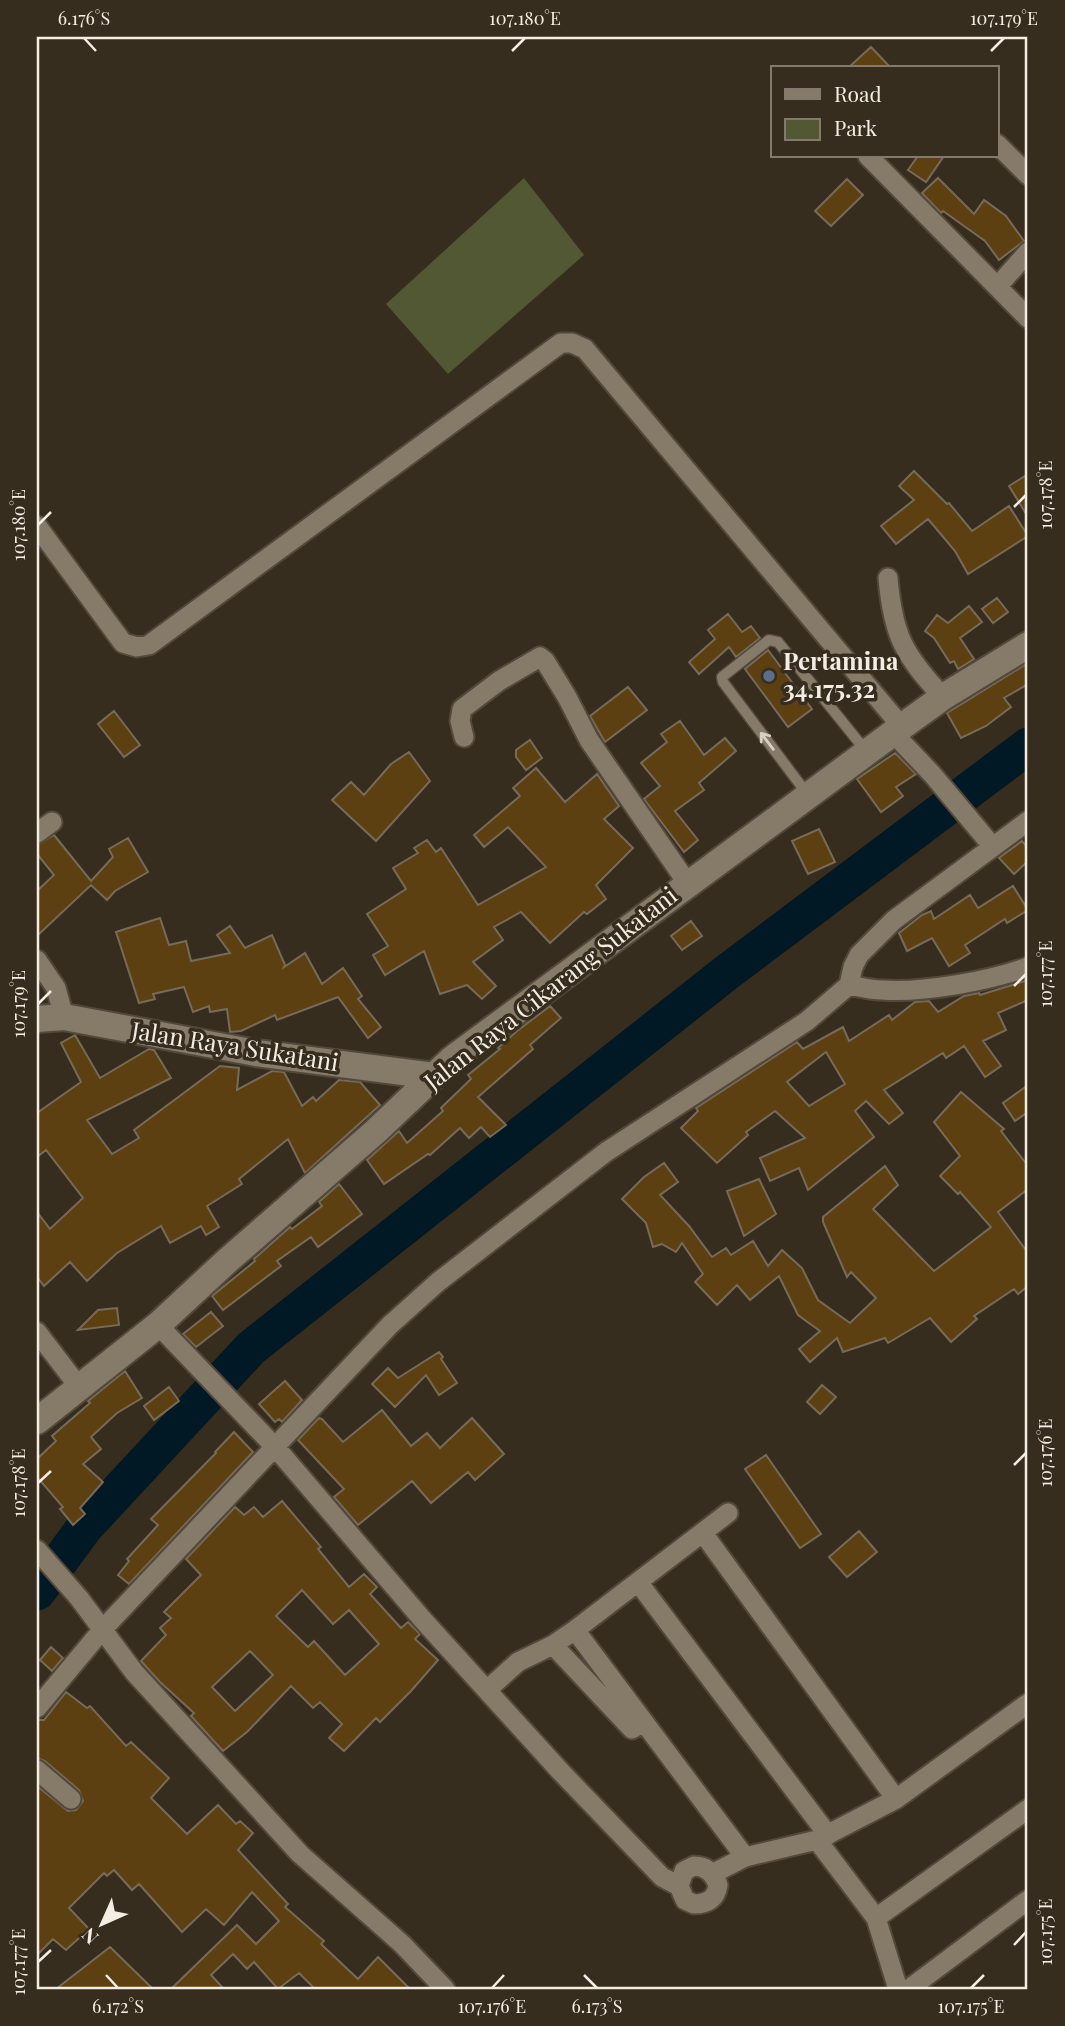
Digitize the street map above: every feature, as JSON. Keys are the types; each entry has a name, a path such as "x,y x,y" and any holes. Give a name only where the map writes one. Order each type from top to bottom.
{"main road":[{"name":"Jalan Raya Cikarang Sukatani","path":"37,1421 79,1387 165,1334 227,1261 375,1132 452,1059 943,697 1028,645"},
{"name":"Jalan Raya Sukatani","path":"37,1019 64,1017 256,1053 434,1076"}],"street":[{"path":"998,145 1028,174"},
{"path":"870,158 1028,318"},
{"path":"997,287 1028,252"},
{"path":"37,526 123,643 137,647 149,645 561,343 572,343 585,349 993,847"},
{"path":"888,578 891,611 901,641 914,665 943,697"},
{"path":"464,737 460,721 462,709 499,681 540,657 567,697 589,740 688,884"},
{"path":"37,1707 102,1630 390,1325 438,1282 606,1152 807,1021 849,985 859,955 894,920 1028,821"},
{"path":"37,960 57,988 64,1017"},
{"path":"849,985 883,990 934,988 993,977 1028,967"},
{"path":"37,1332 79,1387"},
{"path":"165,1334 276,1448 414,1610 622,1837 662,1877 679,1886"},
{"path":"487,1690 518,1662 553,1645 575,1630 728,1513"},
{"path":"703,1533 896,1799"},
{"path":"38,1551 79,1598 134,1672 300,1854 402,1944 445,1989"},
{"path":"638,1582 823,1837 876,1918 898,1989"},
{"path":"575,1630 745,1857"},
{"path":"553,1645 632,1729 643,1722"},
{"path":"712,1874 745,1857 823,1837 896,1799 1027,1704 1028,1706"},
{"path":"37,1770 71,1799"},
{"path":"876,1918 1028,1810"},
{"path":"701,1866 712,1874 718,1885 710,1901 704,1904 688,1902 679,1886 682,1875 690,1867 701,1866"},
{"path":"909,1989 1028,1900"}],"lane":[{"path":"809,795 723,682 722,677 769,640 778,642 867,752"}],"green space":[{"path":"524,178 584,255 448,374 386,304"}],"building":[{"path":"871,47 889,66 850,66"},
{"path":"917,158 943,158 926,182 908,170"},
{"path":"938,178 974,214 984,200 1006,216 1024,241 999,260 985,241 943,211 941,213 922,193"},
{"path":"847,179 863,195 831,226 815,211"},
{"path":"914,471 949,503 972,531 1009,506 1028,536 968,574 955,551 928,519 896,544 881,526 914,500 899,486"},
{"path":"1028,474 1028,517 1009,486"},
{"path":"997,598 1008,612 993,623 982,609"},
{"path":"969,606 982,622 960,638 974,659 958,669 954,661 950,663 934,638 925,631 937,615 948,623"},
{"path":"728,614 742,632 751,626 760,638 736,657 729,647 699,674 689,662 715,639 708,630"},
{"name":"Pertamina 34.175.32","path":"768,650 812,709 788,727 745,669"},
{"path":"1028,663 1028,684 1004,698 1011,707 986,726 961,738 947,713"},
{"path":"628,687 647,710 605,742 590,716"},
{"path":"114,711 140,745 124,757 98,724"},
{"path":"680,721 704,755 725,738 736,751 699,783 704,790 675,811 698,840 684,852 644,799 660,786 641,763 667,742 661,734"},
{"path":"530,740 542,758 526,770 516,757 516,750"},
{"path":"409,752 430,781 376,841 332,800 351,782 364,795 391,764"},
{"path":"895,753 916,774 896,787 903,796 881,812 857,779"},
{"path":"536,768 565,802 597,774 619,806 604,819 633,848 596,885 606,899 587,914 584,912 550,943 521,912 494,927 503,940 473,962 496,986 482,999 467,985 440,994 424,951 385,975 373,955 388,946 367,914 406,889 393,868 418,853 414,848 427,840 436,852 441,848 478,905 546,867 508,827 484,847 474,835 520,796 513,788"},
{"path":"819,829 835,862 808,874 792,841"},
{"path":"54,835 91,881 113,857 109,849 128,838 148,872 115,891 107,900 91,885 37,936 37,891 54,875 37,854 37,845"},
{"path":"1022,841 1028,848 1028,861 1014,874 999,858"},
{"path":"1013,886 1028,910 1007,923 1005,919 965,945 970,953 949,966 932,938 907,951 899,933 922,915 931,911 934,919 970,895 978,908"},
{"path":"160,918 169,945 186,941 191,961 230,953 217,935 230,926 245,948 272,935 284,967 305,953 322,984 343,968 362,996 358,999 381,1027 368,1038 338,997 277,1020 275,1015 241,1031 230,1032 227,1009 210,1012 209,1006 193,1012 184,987 153,994 155,999 139,1003 116,932"},
{"path":"691,921 702,936 682,950 671,936"},
{"path":"1028,980 1028,1000 998,1013 1006,1030 983,1041 1001,1066 985,1077 964,1046 946,1058 943,1053 884,1090 903,1113 889,1124 866,1101 855,1111 874,1137 808,1190 799,1168 770,1181 760,1158 805,1138 775,1111 746,1132 748,1135 717,1163 681,1128 698,1111 696,1108 797,1042 803,1049 843,1027 849,1041 889,1015 892,1020 915,1002 929,1001 938,1012 964,996 980,995","holes":["826,1052 845,1084 809,1106 787,1082"]},
{"path":"550,1006 561,1018 530,1045 533,1049 478,1097 506,1125 490,1137 481,1127 469,1138 460,1128 430,1155 384,1184 367,1160 399,1131 407,1143 443,1111 441,1108 471,1079 468,1075 517,1031"},
{"path":"75,1035 100,1078 149,1049 154,1050 171,1078 87,1120 112,1154 139,1138 134,1130 220,1066 239,1068 237,1090 272,1071 284,1072 302,1106 313,1097 316,1101 339,1080 360,1082 380,1105 305,1173 288,1139 239,1179 242,1184 207,1206 219,1227 206,1235 201,1226 170,1243 161,1226 117,1253 87,1281 70,1262 44,1286 37,1277 37,1212 50,1229 83,1198 46,1150 37,1157 37,1113 81,1082 61,1043"},
{"path":"1028,1085 1028,1112 1015,1121 1003,1103"},
{"path":"961,1092 1004,1129 1001,1131 1028,1166 1028,1189 998,1212 1028,1253 1028,1286 1018,1294 1014,1289 974,1316 977,1319 951,1342 930,1318 888,1343 885,1338 843,1352 837,1338 810,1362 799,1349 820,1331 798,1315 779,1276 750,1300 737,1285 717,1305 695,1282 703,1274 682,1243 676,1252 662,1244 653,1247 646,1223 622,1199 644,1177 664,1163 678,1182 660,1195 689,1226 712,1257 726,1248 731,1255 753,1241 768,1266 782,1250 802,1268 818,1300 850,1323 876,1298 851,1272 847,1277 823,1217 885,1166 898,1185 873,1209 934,1271 991,1227 960,1192 958,1194 940,1176 960,1156 934,1122"},
{"path":"759,1179 776,1214 744,1236 727,1191"},
{"path":"339,1184 362,1214 318,1247 311,1237 277,1261 281,1266 223,1310 212,1296 255,1261 254,1259 290,1227 292,1229 322,1206 319,1202"},
{"path":"117,1308 119,1325 78,1330 98,1310"},
{"path":"211,1312 223,1326 196,1347 183,1334"},
{"path":"439,1352 457,1383 439,1395 426,1375 395,1407 372,1384 388,1368 398,1378"},
{"path":"125,1371 142,1398 117,1413 91,1437 101,1449 83,1464 103,1482 80,1508 85,1514 73,1525 60,1509 63,1507 37,1477 37,1459 56,1441 52,1436 90,1403 88,1401"},
{"path":"285,1381 302,1400 282,1422 279,1419 275,1422 259,1404"},
{"path":"822,1385 836,1397 820,1414 807,1402"},
{"path":"169,1387 179,1401 154,1420 144,1406"},
{"path":"382,1410 411,1446 427,1433 440,1448 472,1418 504,1454 475,1480 468,1472 431,1503 412,1481 358,1525 334,1497 344,1489 298,1440 319,1418 343,1442"},
{"path":"234,1432 253,1452 129,1584 118,1575 129,1561 127,1559 158,1525 151,1519"},
{"path":"766,1455 821,1534 800,1548 745,1469"},
{"path":"282,1501 321,1547 318,1549 349,1587 364,1574 377,1587 370,1594 401,1628 408,1622 420,1634 415,1639 438,1660 380,1722 376,1718 344,1751 329,1738 342,1724 320,1702 313,1708 291,1686 247,1732 223,1751 191,1716 194,1713 141,1661 166,1635 160,1628 171,1618 164,1612 201,1575 186,1559 235,1507 244,1515 254,1507 263,1517","holes":["302,1590 333,1624 349,1610 379,1644 345,1675 314,1641 308,1647 276,1616","250,1651 273,1675 235,1711 212,1687"]},
{"path":"859,1531 877,1552 847,1577 829,1557"},
{"path":"51,1647 63,1658 52,1671 40,1660"},
{"path":"66,1692 87,1708 90,1706 126,1746 131,1742 169,1778 151,1798 187,1834 218,1805 236,1824 240,1821 253,1833 238,1850 288,1904 285,1907 324,1941 321,1944 358,1979 378,1957 410,1989 315,1989 299,1973 278,1989 254,1962 247,1969 233,1954 211,1975 224,1989 171,1989 237,1925 256,1944 279,1921 252,1892 224,1925 206,1909 182,1932 139,1884 132,1890 114,1870 107,1876 104,1873 69,1908 89,1929 66,1950 53,1939 37,1955 37,1786 68,1811 76,1810 83,1801 79,1790 45,1761 37,1758 37,1720 44,1720"},
{"path":"110,1947 153,1989 56,1989"}],"waterway":[{"path":"37,1592 84,1528 251,1348 726,973 1028,746"}],"place":[{"name":"Pertamina 34.175.32","path":"769,676"}]}
